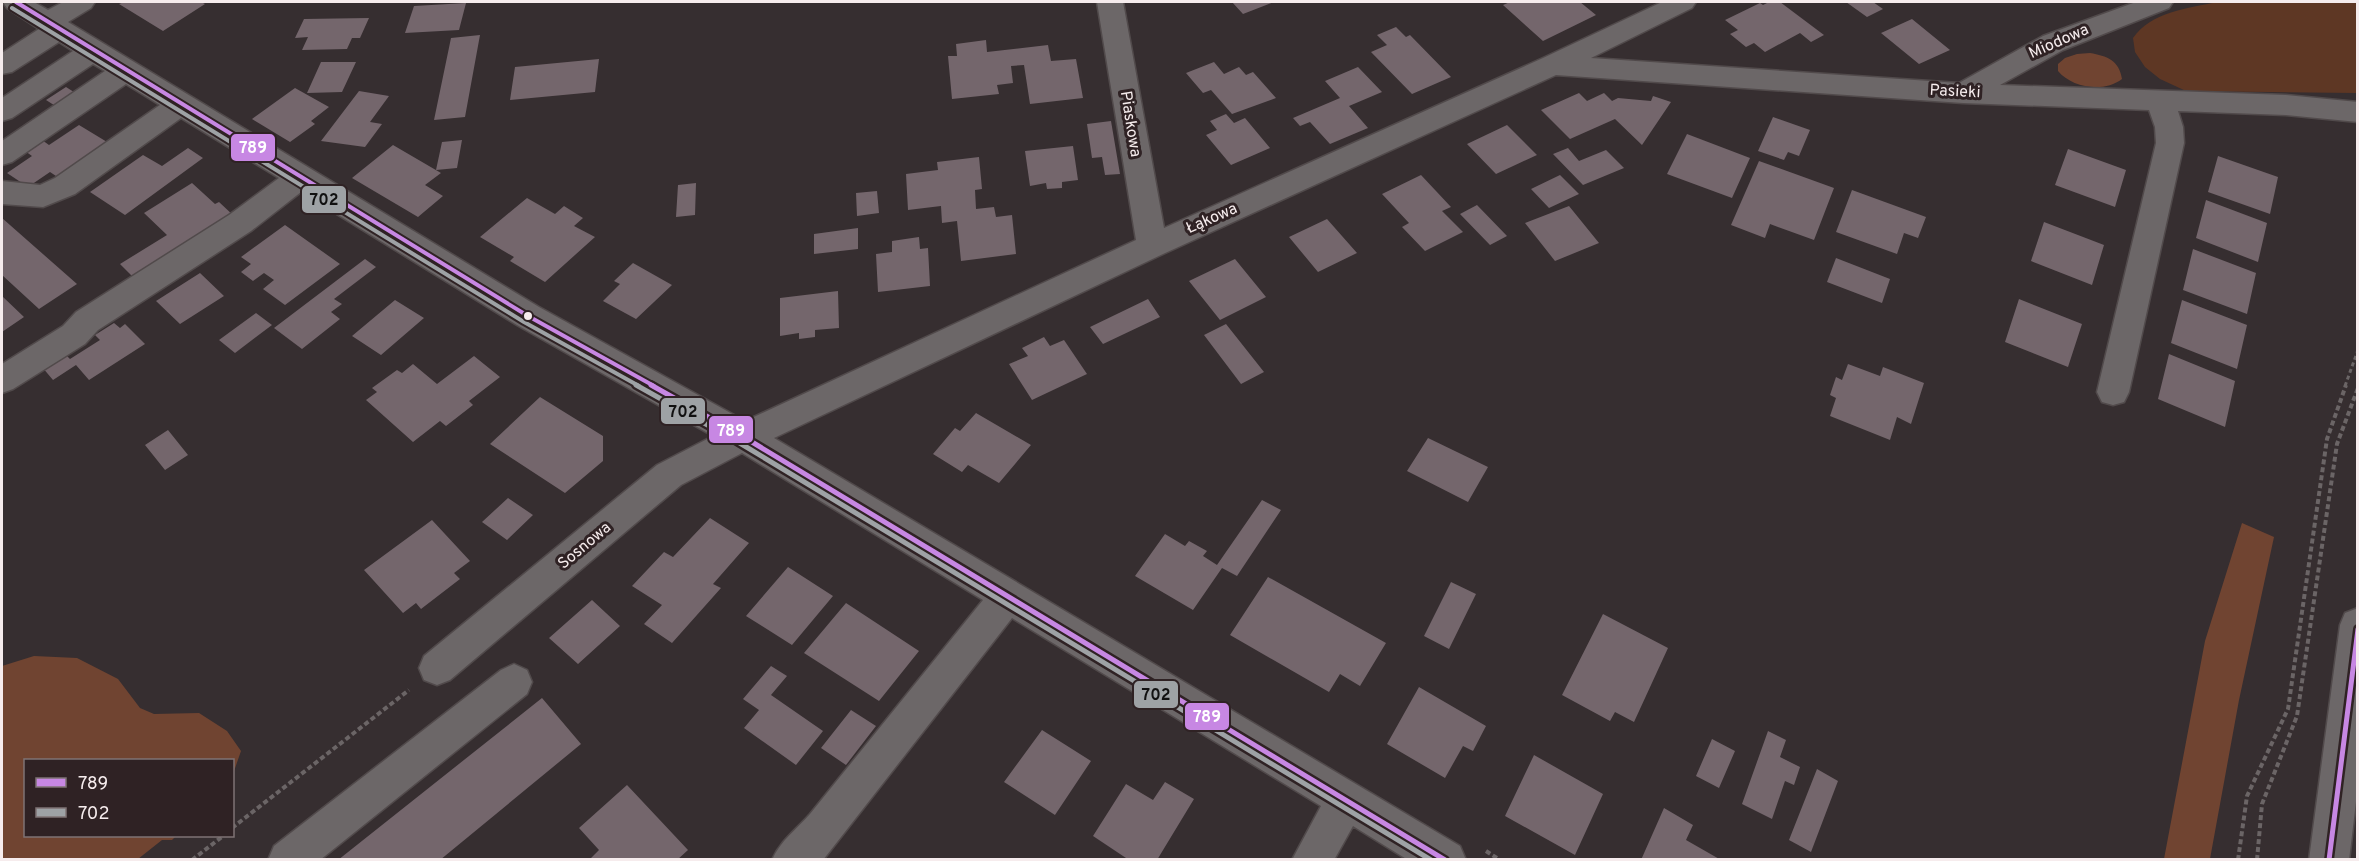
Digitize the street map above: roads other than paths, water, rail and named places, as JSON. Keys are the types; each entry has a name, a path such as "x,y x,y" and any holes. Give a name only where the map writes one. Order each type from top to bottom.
{"street":[{"path":"16,2 528,316 742,436 1446,860"},
{"path":"2,65 82,2"},
{"name":"Piaskowa","path":"1110,2 1152,246"},
{"name":"Łąkowa","path":"742,436 781,420 1152,246 1553,65 1683,2"},
{"name":"Miodowa","path":"1963,93 2053,43 2160,2"},
{"path":"2,111 93,51"},
{"name":"Pasieki","path":"1553,65 1963,93 2286,105 2358,112"},
{"path":"2,154 125,70"},
{"path":"2113,392 2170,143 2171,130 2168,117 2159,102"},
{"path":"2,192 43,196 65,186 181,104"},
{"path":"2,380 74,335 87,321 240,223 300,177"},
{"name":"Sosnowa","path":"437,668 669,475 742,436"},
{"path":"792,860 808,847 824,828 1008,596"},
{"path":"2329,860 2358,625"},
{"path":"288,860 514,682"},
{"path":"1312,860 1346,799"}]}
